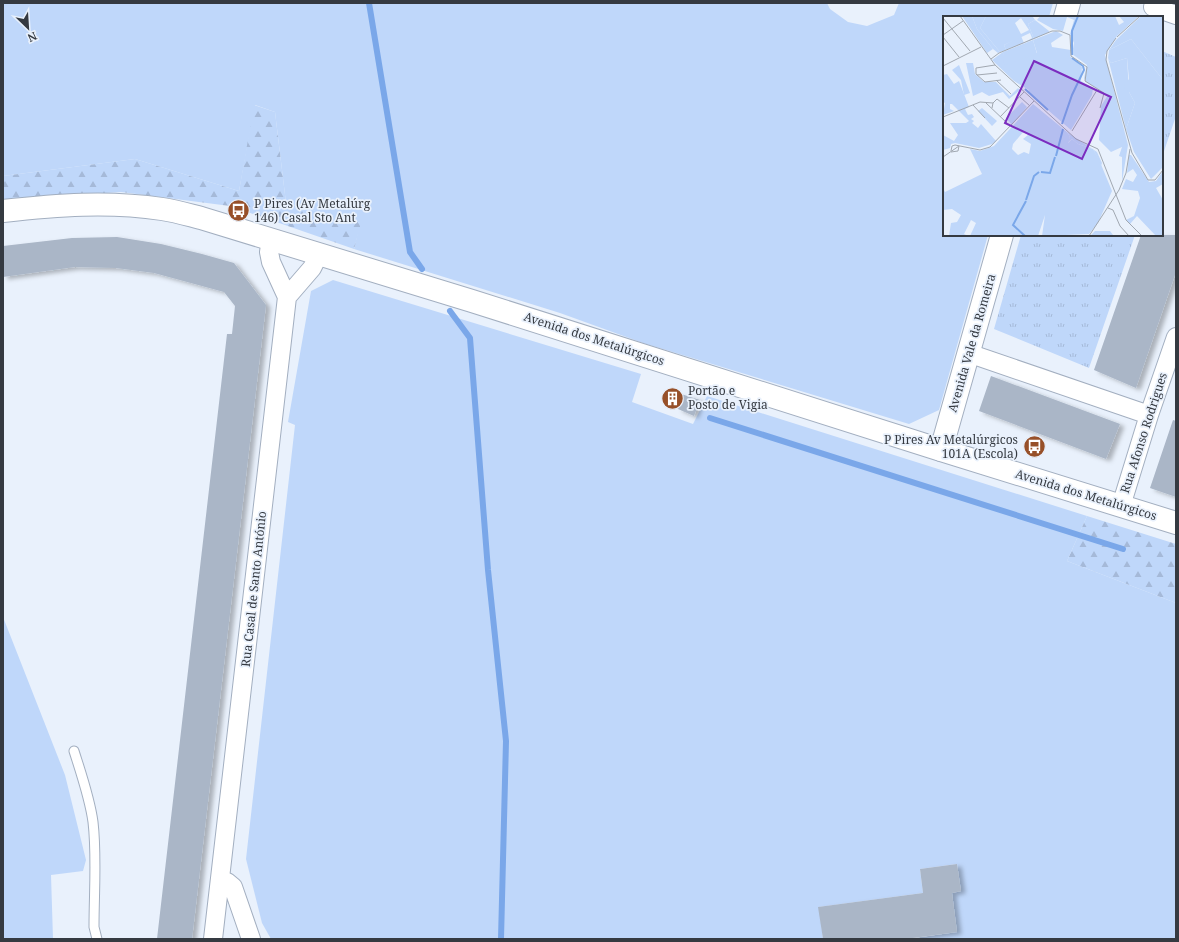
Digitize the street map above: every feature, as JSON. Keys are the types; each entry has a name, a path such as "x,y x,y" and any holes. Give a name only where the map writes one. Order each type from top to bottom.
{"main road":[{"path":"1064,16 1068,3"},
{"name":"Avenida dos Metalúrgicos","path":"3,211 91,204 142,206 164,209 202,218 472,300 941,450 1176,523"},
{"name":"Avenida Vale da Romeira","path":"941,450 1002,236"}],"street":[{"path":"1153,7 1176,15"},
{"path":"271,239 269,252 271,262 287,297 312,268 316,262 318,253"},
{"name":"Rua Casal de Santo António","path":"213,939 287,297"},
{"name":"Rua Afonso Rodrigues","path":"1121,506 1149,415 1176,337"},
{"path":"968,353 1149,415"},
{"path":"221,880 228,882 232,887 251,935 251,939"}],"lane":[{"path":"74,751 84,781 93,821 94,926 97,939"}],"green space":[{"path":"3,3 827,3 830,9 848,22 867,26 894,15 899,3 1053,3 1049,16 943,16 943,236 988,236 939,410 909,424 643,343 560,313 354,249 360,223 286,203 275,112 255,105 239,191 135,159 3,176"},
{"path":"1163,51 1176,57 1176,116 1163,154"},
{"path":"254,105 275,112 286,203 361,223 354,249 230,206 121,192 3,200 3,176 135,159 239,191"},
{"path":"1021,236 1135,236 1089,368 994,329"},
{"path":"333,280 641,374 632,402 693,424 707,396 1087,516 1067,561 1176,603 1176,939 909,939 957,932 952,893 961,891 957,864 920,869 923,893 819,907 823,939 271,939 262,923 246,859 295,425 288,422 311,291"},
{"path":"1087,516 1176,544 1176,603 1067,561"},
{"path":"3,617 65,775 86,860 83,871 51,875 53,939 3,939"}],"building":[{"path":"1176,235 1176,272 1136,388 1094,370 1141,236"},
{"path":"117,237 161,244 234,263 266,305 192,939 157,939 227,334 232,334 235,306 224,292 154,273 116,268 75,267 3,277 3,246 72,238"},
{"path":"991,376 1120,424 1106,459 979,411"},
{"path":"681,394 700,400 694,416 678,409"},
{"path":"1173,420 1176,421 1176,497 1150,488"},
{"path":"957,864 961,891 952,893 957,932 905,939 823,939 818,907 923,893 920,869"}],"waterway":[{"path":"369,3 410,252 422,269"},
{"path":"450,311 470,338 488,570 506,741 501,939"},
{"path":"710,418 1123,549"}],"place":[{"name":"P Pires (Av Metalúrg 146) Casal Sto Ant","path":"239,211"},
{"name":"Portão e Posto de Vigia","path":"673,398"},
{"name":"P Pires Av Metalúrgicos 101A (Escola)","path":"1034,447"}]}
